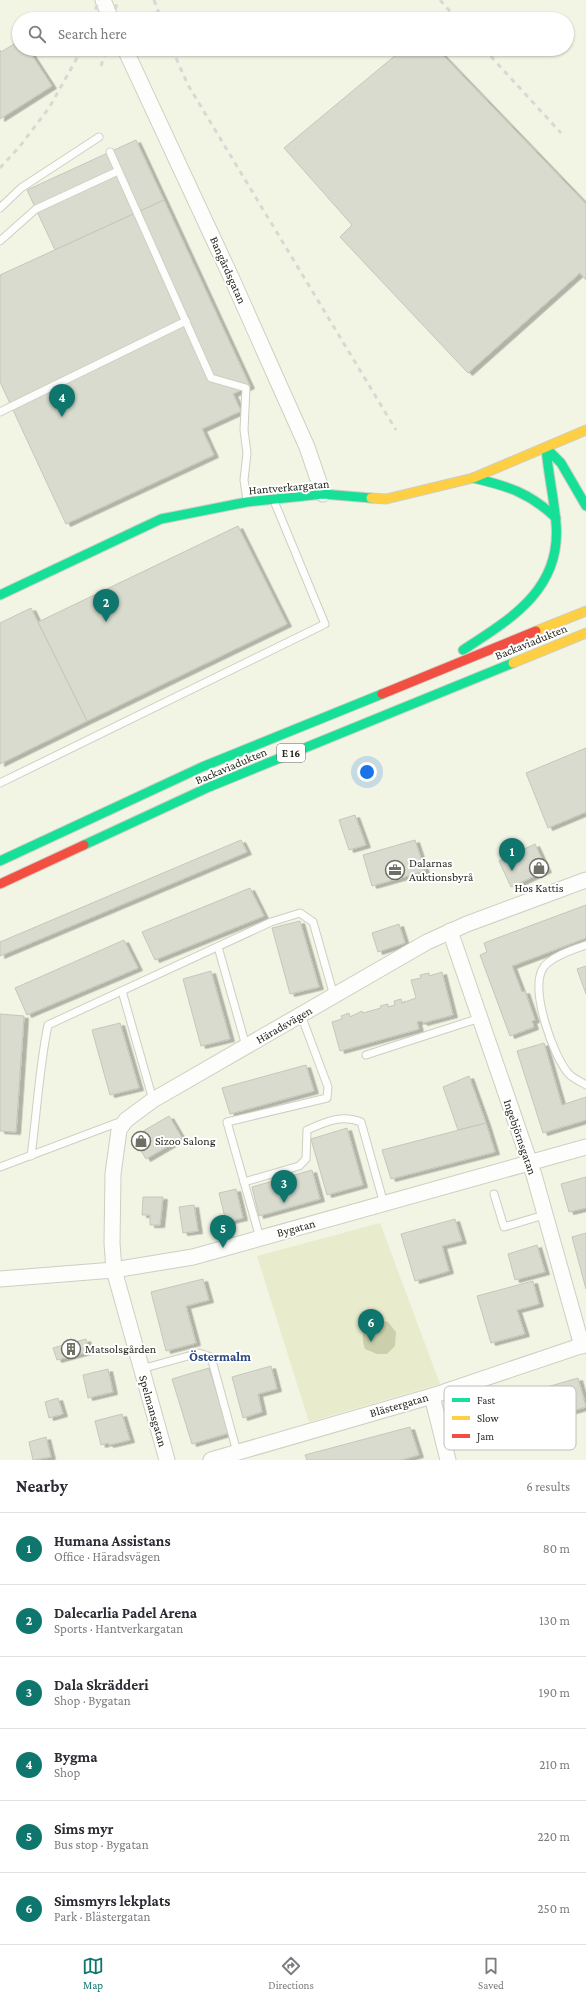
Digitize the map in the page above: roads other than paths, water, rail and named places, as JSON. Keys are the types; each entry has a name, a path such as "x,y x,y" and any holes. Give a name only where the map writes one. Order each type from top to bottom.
{"main road":[{"name":"Hantverkargatan","path":"0,595 161,519 247,502 324,494 386,500 473,478 586,430"},
{"path":"546,448 561,463 586,506"},
{"path":"425,675 492,631 532,600 550,572 558,537 546,448"},
{"path":"473,478 516,488 527,493 543,505 556,518"},
{"name":"Backaviadukten","path":"0,861 202,767 586,610"},
{"name":"Backaviadukten","path":"0,884 209,788 586,633"}],"street":[{"path":"103,0 108,12"},
{"name":"Bangårdsgatan","path":"128,56 238,293 307,447 324,494"},
{"name":"Häradsvägen","path":"114,1270 113,1174 119,1130 126,1120 153,1100 427,942 450,931 586,880"},
{"name":"Ingebjörnsgatan","path":"450,931 529,1162 584,1345"},
{"name":"Bygatan","path":"0,1279 114,1270 193,1257 586,1147"},
{"name":"Spelmansgatan","path":"114,1270 167,1460"},
{"name":"Blästergatan","path":"462,1386 584,1345"},
{"name":"Blästergatan","path":"211,1460 444,1392"},
{"path":"432,1396 444,1444"},
{"path":"446,1450 448,1460"}],"lane":[{"path":"0,208 21,188 99,137"},
{"path":"110,152 211,378 246,388 244,430 247,452 244,480 247,502"},
{"path":"0,241 36,209 118,171"},
{"path":"0,412 186,321"},
{"path":"0,783 325,624 273,499"},
{"path":"31,1156 37,1114 40,1063 48,1025 218,948 271,922 300,913 313,922 334,996"},
{"path":"586,945 560,955 542,969 538,987 543,1014 552,1043 569,1074 586,1086"},
{"path":"218,948 246,1046"},
{"path":"122,991 153,1100"},
{"path":"260,1238 227,1122 327,1098 328,1087 301,1015"},
{"path":"366,1055 480,1018"},
{"path":"244,1182 299,1166 306,1159 307,1130 337,1119 350,1118 361,1122 384,1204"},
{"path":"0,1167 126,1120"},
{"path":"494,1194 504,1227 544,1215"},
{"path":"141,1369 199,1353 212,1356 237,1452"}],"railway":[{"path":"95,12 99,0"},
{"path":"115,12 117,0"},
{"path":"154,0 158,12"},
{"path":"440,0 451,12"},
{"path":"0,168 20,146 49,108 78,56"},
{"path":"101,66 104,56"},
{"path":"175,56 188,85 396,430"},
{"path":"490,56 561,133"}],"place":[{"name":"Bygma","path":"62,417"},
{"name":"Dalecarlia Padel Arena","path":"106,622"},
{"name":"Hos Kattis","path":"539,868"},
{"name":"Dalarnas Auktionsbyrå","path":"395,870"},
{"name":"Humana Assistans","path":"512,871"},
{"name":"Sizoo Salong","path":"141,1141"},
{"name":"Dala Skrädderi","path":"284,1203"},
{"name":"Sims myr","path":"223,1248"},
{"name":"Simsmyrs lekplats","path":"371,1342"},
{"name":"Matsolsgården","path":"71,1349"}],"district":[{"name":"Östermalm","path":"220,1356"}]}
